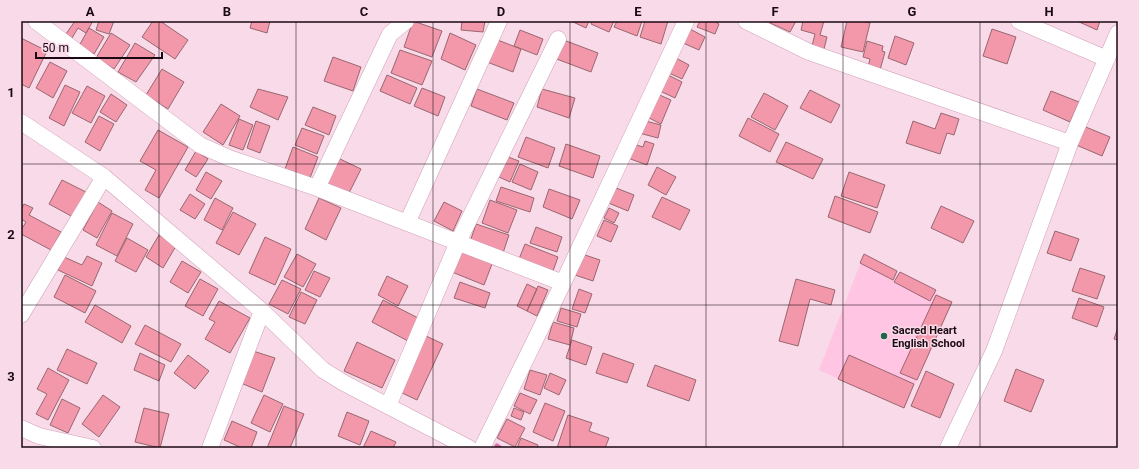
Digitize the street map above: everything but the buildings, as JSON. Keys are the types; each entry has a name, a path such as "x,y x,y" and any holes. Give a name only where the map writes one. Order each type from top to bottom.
{"street":[{"path":"36,21 200,145 229,158 317,188 563,283"},
{"path":"317,188 390,34 406,21"},
{"path":"407,223 499,21"},
{"path":"482,448 563,283 686,21"},
{"path":"746,21 809,52 1070,143"},
{"path":"1019,21 1107,59"},
{"path":"948,448 994,351 1070,143 1118,33"},
{"path":"388,406 458,242 558,39"},
{"path":"21,122 104,177 262,311 323,370 344,383 469,448"},
{"path":"21,315 104,177"},
{"path":"210,448 262,311"},
{"path":"21,428 37,442 93,448"}],"shaded area":[{"name":"Sacred Heart English School","path":"864,254 952,302 904,408 819,370"}],"place":[{"name":"Sacred Heart English School","path":"884,336"}]}
